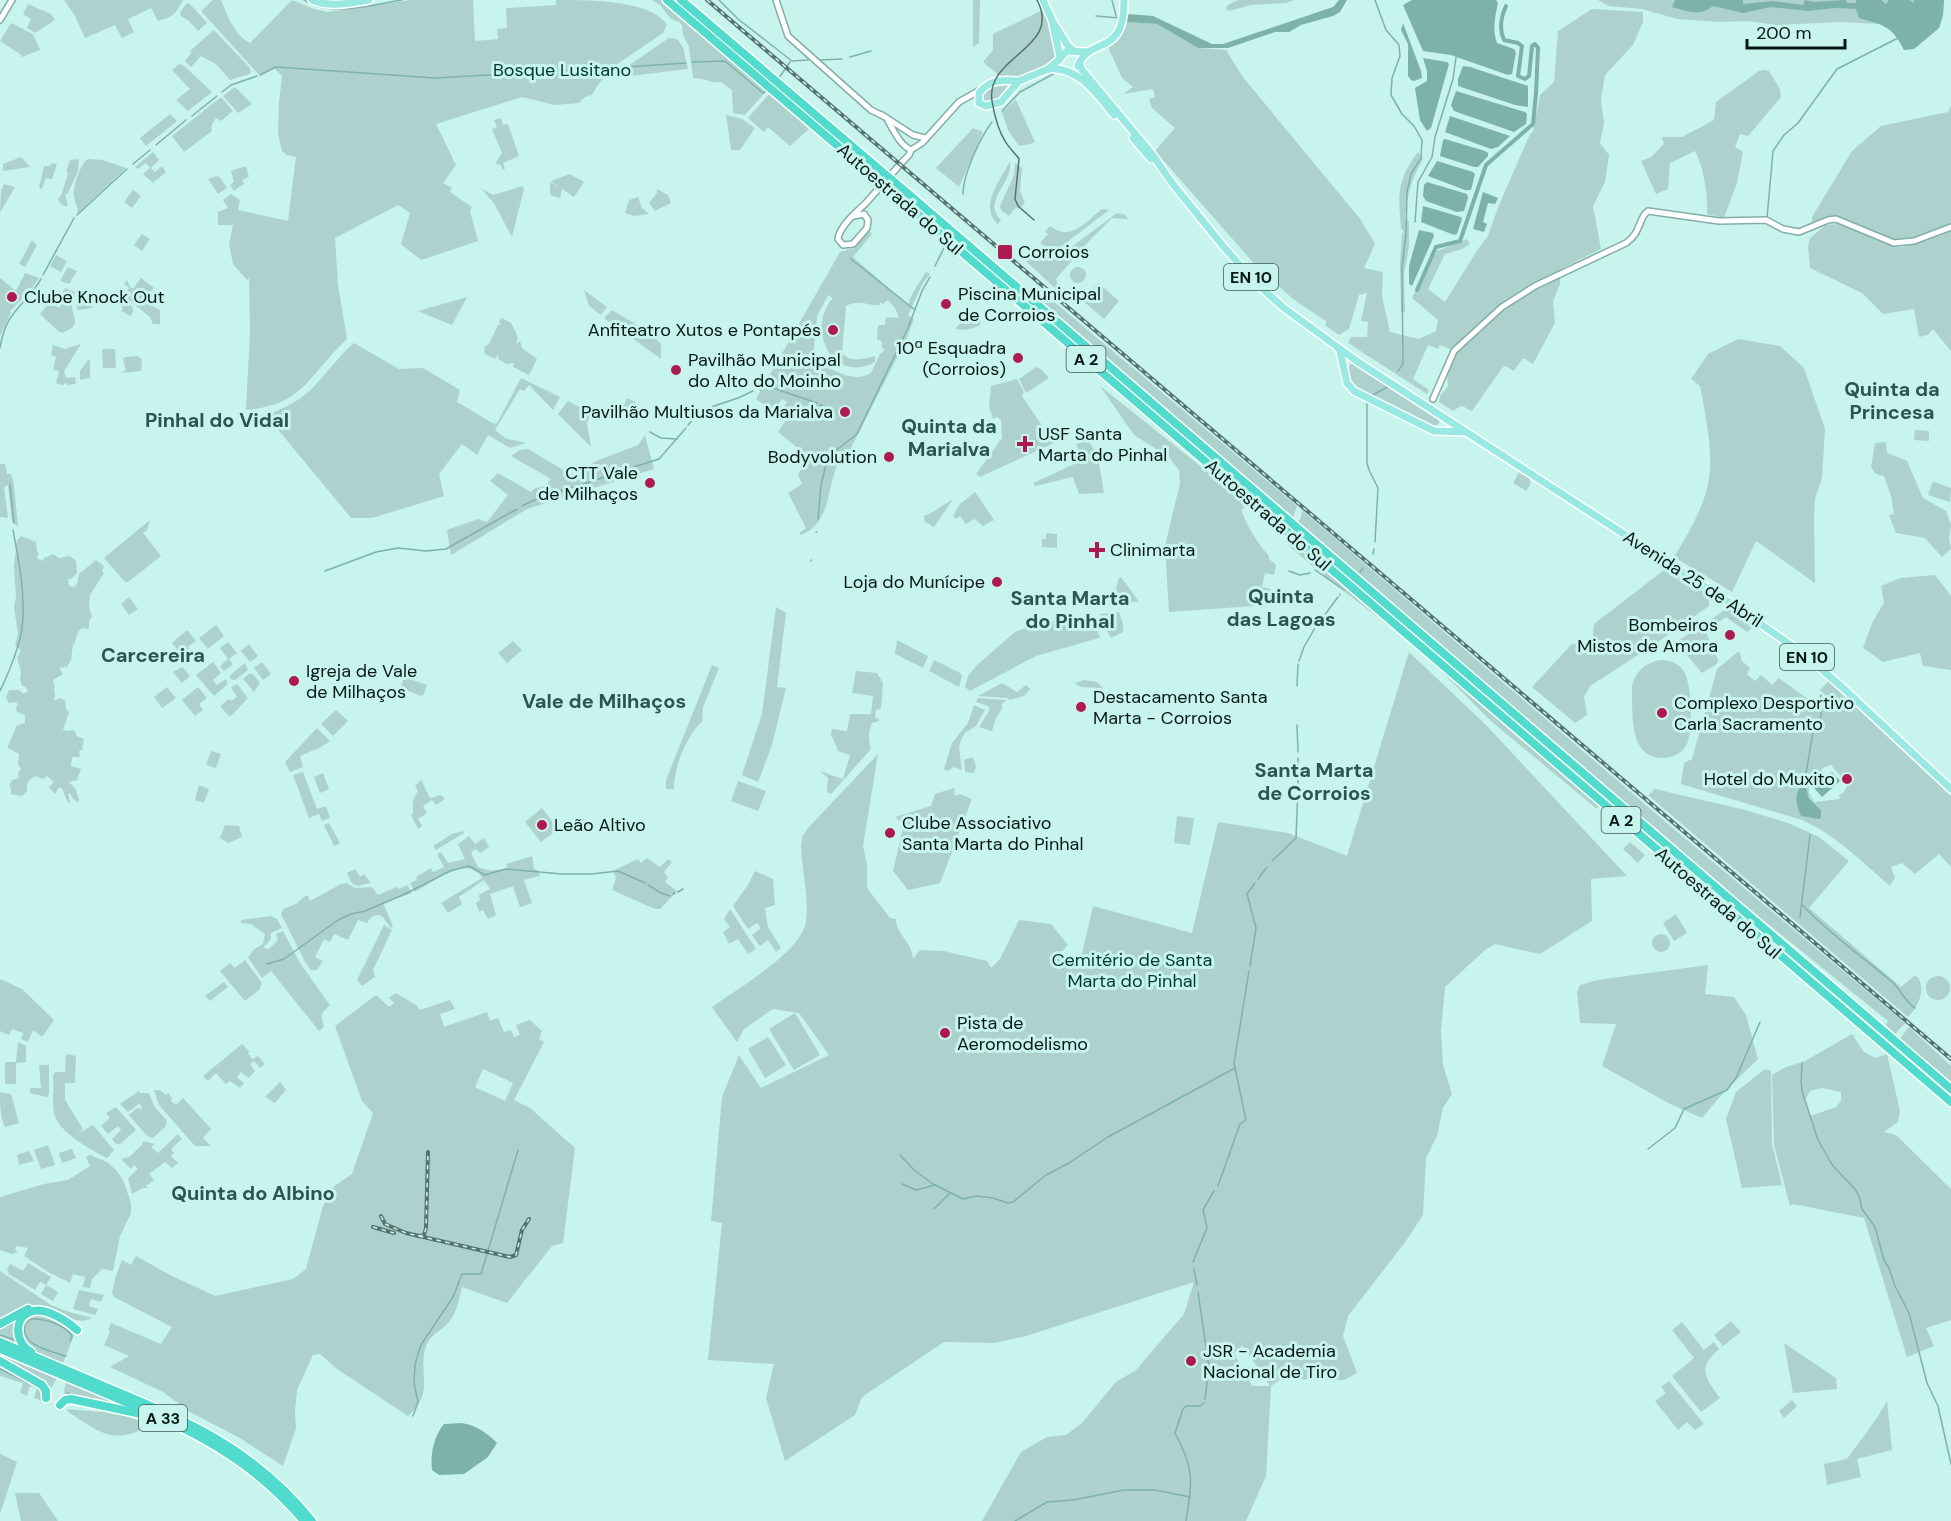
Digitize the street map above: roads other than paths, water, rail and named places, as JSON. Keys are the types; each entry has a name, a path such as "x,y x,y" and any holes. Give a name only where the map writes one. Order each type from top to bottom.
{"highway":[{"name":"Autoestrada do Sul","path":"667,0 885,181"},
{"name":"Autoestrada do Sul","path":"681,0 885,181 1291,530 1951,1089"},
{"name":"Autoestrada do Sul","path":"1291,530 1738,921 1951,1102"},
{"path":"1738,921 1753,938 1756,946"},
{"path":"1832,1011 1844,1014 1856,1022"},
{"path":"0,1324 25,1310 38,1307 50,1310 79,1327 49,1313 38,1311 23,1317 17,1333 21,1343 29,1351 152,1406"},
{"name":"A 33","path":"0,1342 196,1426 241,1453 282,1487 312,1521"},
{"name":"A 33","path":"0,1349 186,1428 234,1456 273,1487 304,1521"},
{"path":"0,1361 42,1385 46,1391 46,1398"},
{"path":"60,1405 65,1400 71,1399 158,1419 212,1445 273,1487"}],"main road":[{"path":"0,20 12,0"},
{"path":"312,0 333,5 369,0"},
{"path":"776,0 788,36 864,104 878,111 907,148"},
{"path":"1043,0 1068,46 1075,52"},
{"path":"907,148 918,146 961,101 995,81 1019,81 1048,69 1074,70 1090,52 1110,41 1118,33 1123,22 1124,0"},
{"path":"1052,18 1060,58"},
{"path":"1048,69 1064,52 1090,52"},
{"name":"EN 10","path":"1075,52 1079,62"},
{"name":"EN 10","path":"1060,58 1061,65 1066,70"},
{"name":"Avenida 25 de Abril","path":"1079,62 1082,70 1152,154 1223,246 1255,282 1290,313 1359,362 1732,604 1805,655 1951,789"},
{"name":"Avenida 25 de Abril","path":"1066,70 1093,91 1144,152 1164,171"},
{"path":"1006,81 1011,91"},
{"path":"961,101 972,100 986,106 998,103 1005,99 1019,81"},
{"path":"979,103 978,95 982,89"},
{"path":"886,119 915,136 925,138"},
{"path":"915,136 918,146"},
{"path":"865,204 869,223 867,228 853,244 843,245 839,242 838,234 909,155 906,138 915,136"},
{"path":"1434,431 1443,425 1433,399 1454,351 1502,307 1535,286 1626,243 1637,234 1644,213 1648,211 1719,221 1766,220 1783,229 1799,232 1836,219 1894,243 1914,241 1951,227"},
{"path":"854,216 861,214 866,216"},
{"name":"Avenida 25 de Abril","path":"1335,345 1340,351 1347,383 1354,392 1434,431 1458,430 1474,436"},
{"path":"1344,369 1350,361 1359,362"},
{"path":"1422,403 1433,399"}],"waterway":[{"path":"304,0 325,8 338,9 402,0"},
{"path":"719,0 738,19 792,61 808,60"},
{"path":"1112,0 1116,16"},
{"path":"1375,0 1386,30 1399,45 1400,56 1392,78 1391,95 1422,140 1421,158 1411,174 1407,192 1402,268 1403,364 1398,371"},
{"path":"1417,290 1436,247 1460,241 1486,165 1533,124 1538,48 1535,44 1532,46 1529,76 1525,79 1518,76 1522,46 1504,40 1501,23 1506,6"},
{"path":"1096,16 1119,18"},
{"path":"1767,218 1773,151 1784,135 1798,123 1837,69 1898,38"},
{"path":"850,57 871,51"},
{"path":"1415,222 1418,182 1432,157 1435,137 1453,79 1456,57"},
{"path":"819,60 842,59"},
{"path":"692,62 725,61 763,93 767,91"},
{"path":"779,78 790,62"},
{"path":"626,67 686,63"},
{"path":"260,75 276,67 435,78 612,68"},
{"path":"1002,111 1020,92 1057,72"},
{"path":"222,92 231,85 257,76"},
{"path":"192,116 217,96"},
{"path":"156,145 186,120"},
{"path":"963,194 973,156 992,122"},
{"path":"133,164 150,150"},
{"path":"77,215 127,169"},
{"path":"43,275 74,218"},
{"path":"935,266 945,246"},
{"path":"851,259 915,310"},
{"path":"818,519 821,485 827,460 857,434 930,277"},
{"path":"0,348 11,317 41,279"},
{"path":"1373,395 1387,387"},
{"path":"760,390 773,388 817,403"},
{"path":"688,425 702,410 753,391"},
{"path":"1367,403 1367,463 1378,488 1375,542"},
{"path":"820,405 835,411"},
{"path":"615,473 659,459 686,428"},
{"path":"650,432 661,438 677,439"},
{"path":"522,506 612,474"},
{"path":"10,485 14,523"},
{"path":"325,571 376,552 398,548 426,551 446,549 517,509"},
{"path":"0,691 21,636 23,616 21,579 13,530"},
{"path":"1373,554 1374,549"},
{"path":"1360,572 1363,568"},
{"path":"1315,570 1344,590"},
{"path":"1289,571 1300,575 1310,573"},
{"path":"1321,620 1338,597"},
{"path":"1299,661 1316,626"},
{"path":"1297,686 1298,664"},
{"path":"1804,785 1813,732 1821,716 1819,702 1821,695"},
{"path":"1297,725 1298,752"},
{"path":"1298,758 1298,783"},
{"path":"1272,861 1296,838 1298,787"},
{"path":"1800,917 1810,835"},
{"path":"267,964 284,959 338,920 405,894 450,871 469,866 485,875 506,869 562,874 618,871 645,883"},
{"path":"1258,879 1267,867"},
{"path":"1250,966 1256,928 1247,894 1255,883"},
{"path":"648,885 670,896"},
{"path":"678,892 683,889"},
{"path":"1802,905 1834,935 1891,981 1915,1008"},
{"path":"1218,1186 1240,1124 1246,1120 1234,1063 1249,971"},
{"path":"1648,1149 1675,1128 1684,1109 1727,1090 1736,1078 1760,1022"},
{"path":"1802,1063 1802,1091 1818,1140 1833,1166 1859,1196 1862,1209 1875,1227 1884,1260 1909,1313 1927,1383 1938,1406 1951,1464"},
{"path":"900,1155 914,1170 933,1184 963,1199 977,1196 1008,1203 1013,1202 1046,1175 1108,1137 1235,1068"},
{"path":"413,1416 418,1402 414,1383 415,1364 421,1345 453,1297 462,1274 481,1274 518,1150"},
{"path":"902,1184 916,1190 935,1185"},
{"path":"1193,1262 1207,1228 1203,1210 1214,1191"},
{"path":"934,1209 950,1193"},
{"path":"1194,1269 1197,1285"},
{"path":"1198,1292 1209,1367 1205,1399"},
{"path":"66,1356 32,1342 27,1338 25,1324 31,1319 54,1323 69,1332 72,1336 70,1341"},
{"path":"4,1327 11,1324"},
{"path":"0,1335 15,1340"},
{"path":"0,1369 37,1387"},
{"path":"67,1393 101,1401"},
{"path":"1186,1521 1190,1496 1189,1467 1175,1433 1183,1409 1186,1406 1200,1406 1204,1403"},
{"path":"1015,1521 1047,1502 1073,1500 1124,1490 1155,1490 1190,1497"}],"tram line":[{"path":"1034,220 1018,206 1015,199 1019,159 1003,137 992,101 993,85 1000,73 1040,30 1042,17 1037,0"}],"railway":[{"path":"707,0 1951,1059"},
{"path":"418,1236 424,1235 426,1228 428,1152"},
{"path":"381,1216 385,1224 406,1233 510,1257 516,1255 522,1230 529,1219"},
{"path":"373,1227 394,1233"}],"place":[{"name":"Corroios","path":"1005,252"},
{"name":"Clube Knock Out","path":"12,297"},
{"name":"Piscina Municipal de Corroios","path":"946,304"},
{"name":"Anfiteatro Xutos e Pontapés","path":"833,330"},
{"name":"10ª Esquadra (Corroios)","path":"1018,358"},
{"name":"Pavilhão Municipal do Alto do Moinho","path":"676,370"},
{"name":"Pavilhão Multiusos da Marialva","path":"845,412"},
{"name":"USF Santa Marta do Pinhal","path":"1025,444"},
{"name":"Bodyvolution","path":"889,457"},
{"name":"CTT Vale de Milhaços","path":"650,483"},
{"name":"Clinimarta","path":"1097,550"},
{"name":"Loja do Munícipe","path":"997,582"},
{"name":"Bombeiros Mistos de Amora","path":"1730,635"},
{"name":"Igreja de Vale de Milhaços","path":"294,681"},
{"name":"Destacamento Santa Marta - Corroios","path":"1081,707"},
{"name":"Complexo Desportivo Carla Sacramento","path":"1662,713"},
{"name":"Hotel do Muxito","path":"1847,779"},
{"name":"Leão Altivo","path":"542,825"},
{"name":"Clube Associativo Santa Marta do Pinhal","path":"890,833"},
{"name":"Pista de Aeromodelismo","path":"945,1033"},
{"name":"JSR - Academia Nacional de Tiro","path":"1191,1361"}],"district":[{"name":"Quinta da Princesa","path":"1892,400"},
{"name":"Pinhal do Vidal","path":"217,420"},
{"name":"Quinta da Marialva","path":"949,438"},
{"name":"Quinta das Lagoas","path":"1281,608"},
{"name":"Santa Marta do Pinhal","path":"1070,610"},
{"name":"Carcereira","path":"153,655"},
{"name":"Vale de Milhaços","path":"604,701"},
{"name":"Santa Marta de Corroios","path":"1314,782"},
{"name":"Quinta do Albino","path":"253,1193"}],"park label":[{"name":"Bosque Lusitano","path":"562,70"},
{"name":"Cemitério de Santa Marta do Pinhal","path":"1132,970"}]}
